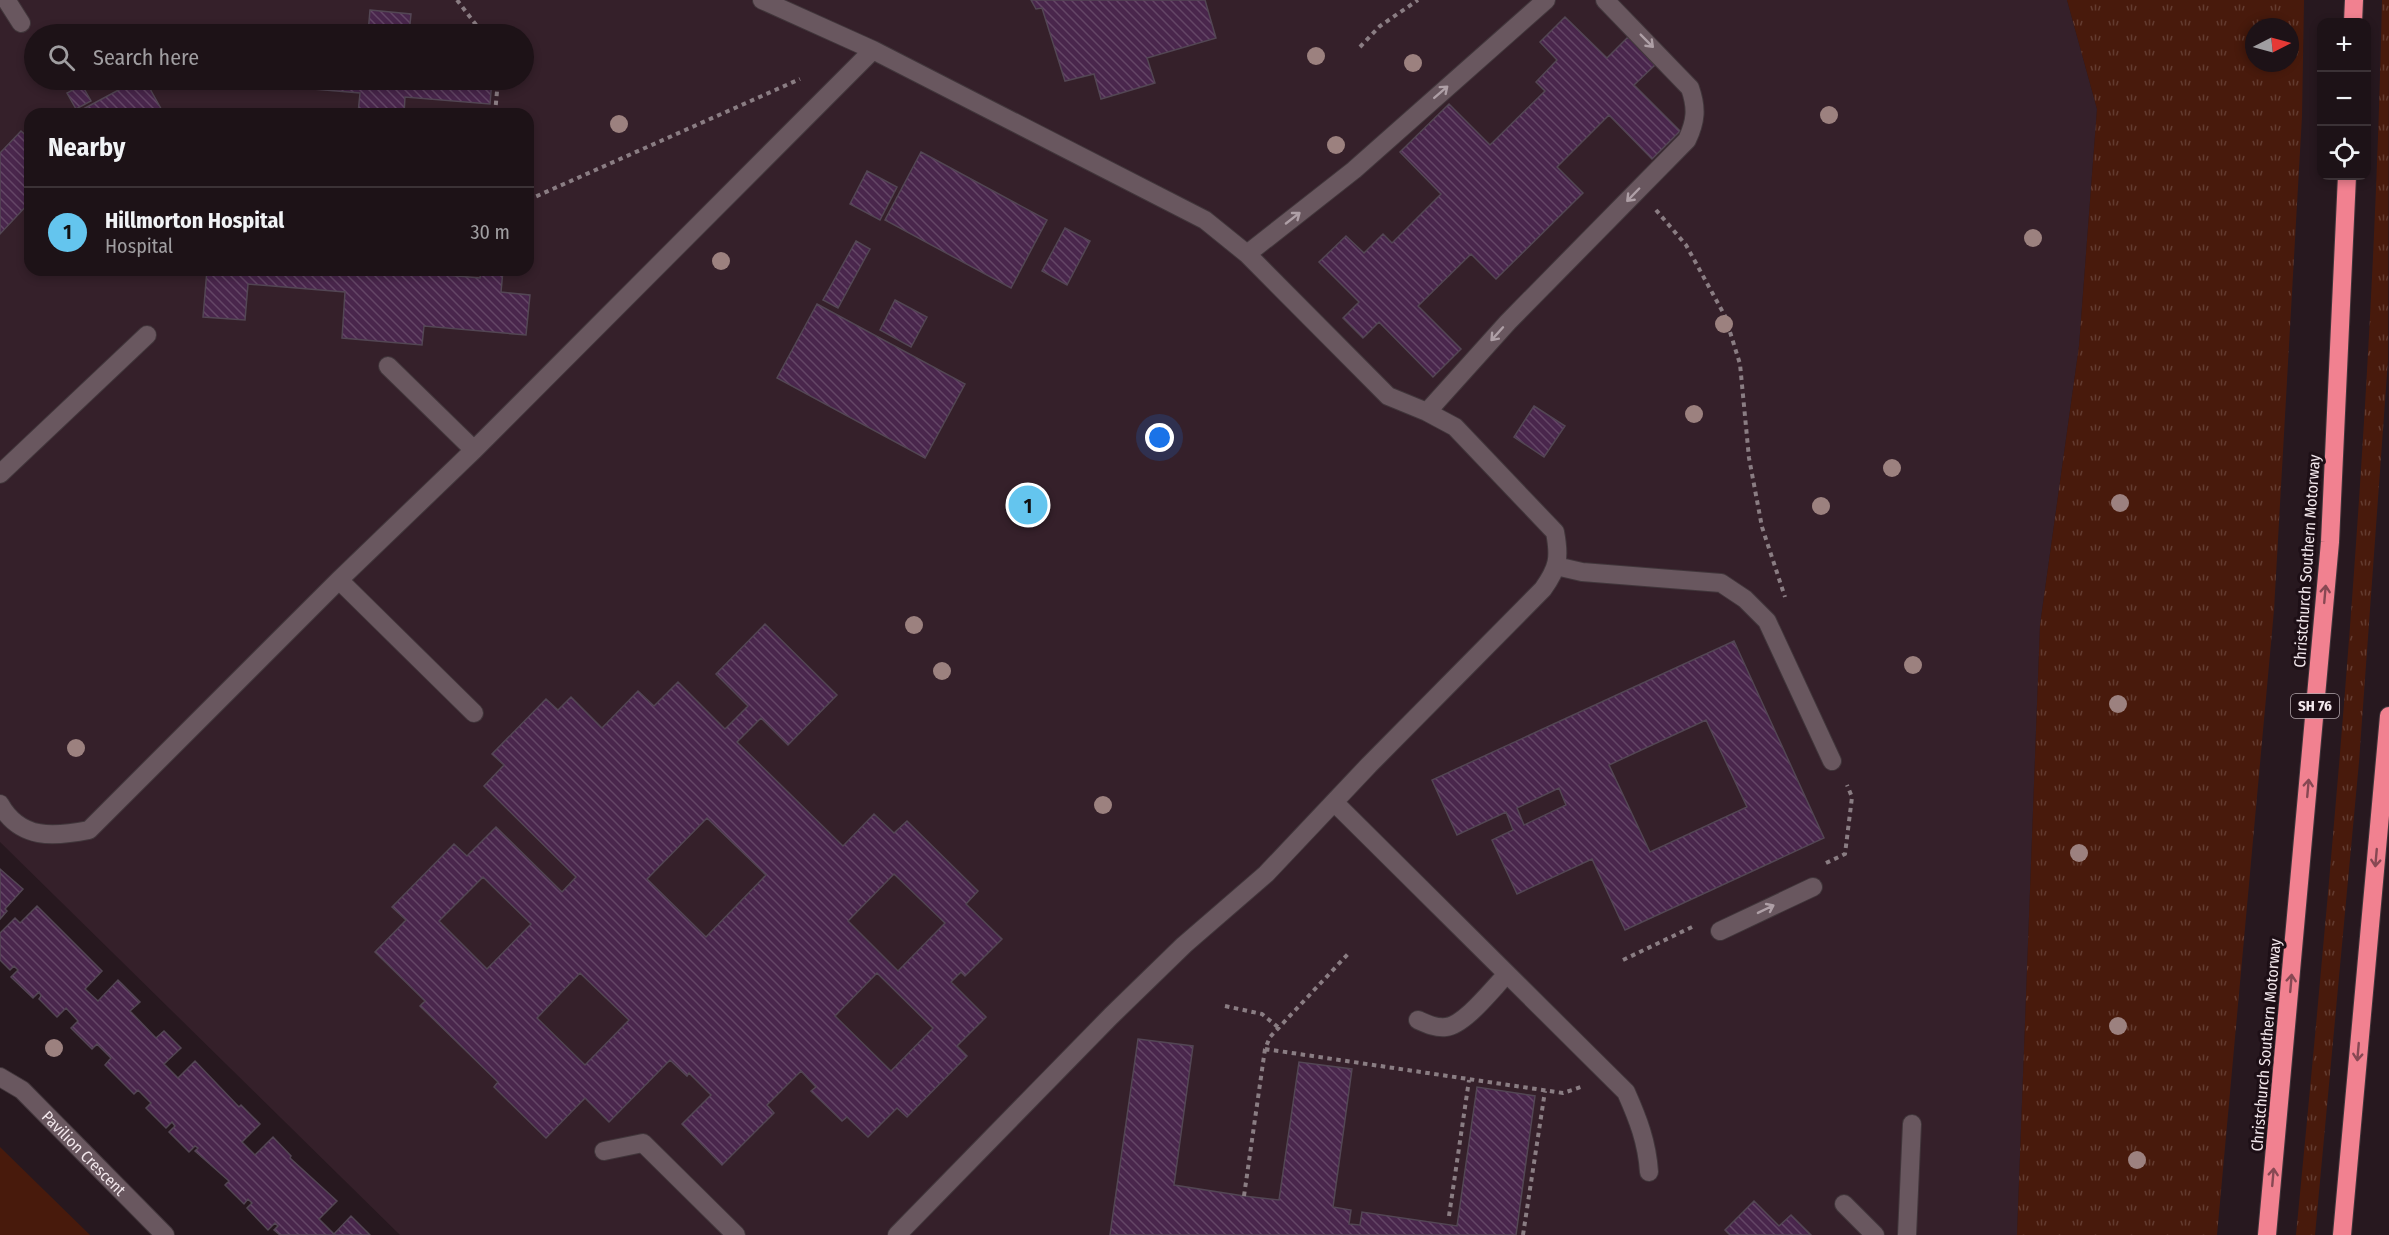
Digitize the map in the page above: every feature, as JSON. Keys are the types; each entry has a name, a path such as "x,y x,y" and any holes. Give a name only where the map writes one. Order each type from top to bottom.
{"highway":[{"path":"2353,18 2354,0"},
{"name":"Christchurch Southern Motorway","path":"2267,1235 2330,542 2347,180"},
{"path":"2342,1235 2389,716"}],"street":[{"path":"7,0 21,23"},
{"path":"762,0 873,50 1205,220 1247,254 1388,396 1427,412 1455,427 1555,532 1558,550 1556,571 1543,589 1266,874 1185,945 1111,1016 913,1226 897,1235"},
{"path":"1247,254 1354,170 1546,0"},
{"path":"1427,412 1508,322 1687,140 1695,124 1695,104 1690,88 1605,0"},
{"path":"0,804 6,816 33,833 60,836 89,830 339,580 474,450 873,50"},
{"path":"0,474 147,335"},
{"path":"388,366 474,450"},
{"path":"1556,566 1582,572 1720,583 1745,599 1767,621 1832,761"},
{"path":"339,580 474,713"},
{"path":"1334,802 1626,1092 1641,1124 1648,1152 1649,1172"},
{"path":"1720,931 1813,887"},
{"path":"1418,1020 1433,1026 1448,1027 1462,1021 1507,974"},
{"name":"Pavilion Crescent","path":"0,1077 22,1090 165,1235"},
{"path":"1907,1235 1912,1124"},
{"path":"604,1151 643,1143 736,1235"},
{"path":"1844,1204 1875,1235"}],"path":[{"path":"457,0 475,24"},
{"path":"1360,47 1380,26 1418,0"},
{"path":"534,197 808,76 838,85"},
{"path":"496,108 497,90"},
{"path":"1638,189 1686,244 1725,316 1740,364 1749,458 1762,527 1794,624 1772,634"},
{"path":"1244,1196 1265,1049 1270,1037 1348,954"},
{"path":"1225,1006 1262,1014 1279,1028"},
{"path":"1265,1049 1563,1093 1577,1090 1603,1068"},
{"path":"1449,1216 1468,1080"},
{"path":"1523,1235 1545,1091"}],"shaded area":[{"path":"3,0 2067,0 2097,109 2079,346 2040,625 2017,1235 400,1235 0,842 0,3"}],"green space":[{"path":"2067,0 2304,0 2302,116 2274,610 2217,1235 2017,1235 2040,625 2079,346 2097,109"},
{"path":"2382,0 2389,0 2388,360 2359,762 2315,1235 2296,1235 2351,618 2370,310"},
{"path":"0,1147 90,1235 0,1235"}],"building":[{"path":"1031,0 1205,0 1216,38 1147,58 1155,83 1101,99 1094,74 1065,81 1042,8 1036,9"},
{"path":"370,10 411,14 410,24 369,24"},
{"path":"1565,17 1607,58 1628,37 1655,65 1634,85 1680,131 1652,159 1609,115 1557,167 1583,193 1496,279 1471,254 1418,306 1461,349 1433,377 1379,322 1363,338 1343,318 1359,302 1319,262 1346,236 1364,253 1383,234 1392,243 1441,194 1400,152 1449,104 1490,145 1545,91 1536,82 1557,60 1540,42"},
{"path":"73,90 85,90 91,101 75,108 67,93"},
{"path":"118,90 151,90 161,108 85,108"},
{"path":"325,90 491,90 490,104 405,97 404,108 359,108 360,93"},
{"path":"21,131 24,134 24,208 0,234 0,153"},
{"path":"921,152 1047,220 1011,288 885,220"},
{"path":"867,171 897,187 880,220 850,204"},
{"path":"1065,228 1090,241 1067,285 1042,271"},
{"path":"856,241 870,249 838,308 823,300"},
{"path":"206,276 457,276 480,278 480,276 502,276 501,292 530,295 526,335 424,326 422,345 342,338 345,292 248,284 245,320 203,317"},
{"path":"895,300 927,317 911,347 880,330"},
{"path":"817,304 965,384 925,458 777,378"},
{"path":"1534,406 1565,426 1544,457 1514,437"},
{"path":"765,624 837,695 788,745 761,718 737,742 843,846 874,814 894,833 907,821 978,891 966,904 1002,939 965,976 961,972 951,982 986,1017 957,1046 967,1056 907,1117 897,1108 868,1137 847,1117 842,1121 811,1091 816,1087 801,1071 767,1105 774,1113 722,1165 682,1124 711,1095 689,1073 687,1076 670,1060 609,1122 585,1098 546,1138 494,1087 498,1082 420,1006 425,1001 375,952 406,920 392,907 454,844 467,856 496,827 562,892 576,877 484,786 504,765 492,754 546,699 558,710 571,697 602,728 638,691 654,706 678,682 725,729 748,706 716,674","holes":["707,818 766,875 706,937 647,879","894,874 945,923 898,971 848,921","483,877 531,924 487,969 439,921","580,973 629,1020 585,1065 537,1018","877,973 933,1028 891,1071 835,1016"]},
{"path":"1734,641 1824,838 1625,930 1592,859 1517,894 1492,840 1513,830 1506,812 1457,835 1432,780","holes":["1706,720 1747,807 1650,852 1609,765","1559,788 1566,805 1524,825 1517,808"]},
{"path":"0,869 23,889 5,909 7,911 0,919"},
{"path":"37,906 102,971 85,989 98,1001 118,980 140,1002 130,1011 156,1038 164,1031 181,1048 164,1064 178,1078 195,1061 239,1107 241,1105 260,1124 242,1142 255,1155 273,1137 291,1156 290,1158 337,1201 319,1219 334,1234 351,1216 370,1235 280,1235 274,1230 278,1226 275,1223 268,1230 247,1208 252,1203 248,1199 244,1204 225,1185 229,1181 195,1151 198,1148 195,1146 189,1152 169,1132 175,1126 172,1122 166,1128 146,1108 151,1103 138,1090 134,1094 105,1065 111,1058 97,1044 92,1049 71,1028 78,1021 66,1008 57,1017 39,999 41,996 39,992 33,998 11,977 18,970 14,966 10,970 0,960 0,933 15,918 20,923"},
{"path":"1138,1039 1193,1046 1174,1185 1244,1196 1279,1200 1299,1062 1352,1069 1333,1207 1351,1210 1349,1224 1360,1225 1362,1212 1457,1226 1477,1087 1535,1096 1516,1235 1110,1235"},
{"path":"1754,1201 1779,1226 1791,1215 1811,1235 1730,1235 1725,1230"}],"place":[{"name":"Hillmorton Hospital","path":"1028,505"}]}
